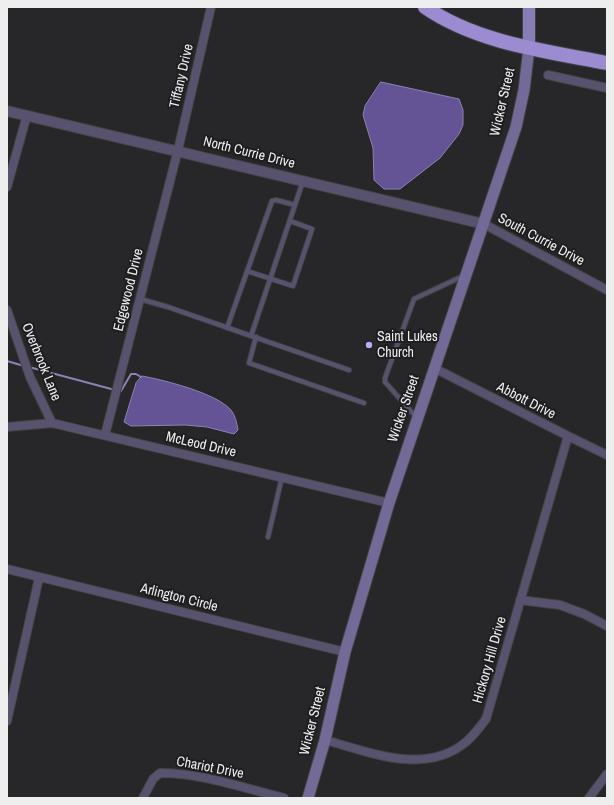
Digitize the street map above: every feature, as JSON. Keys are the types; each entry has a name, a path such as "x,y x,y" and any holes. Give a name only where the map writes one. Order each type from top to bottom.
{"highway":[{"path":"425,7 436,14 475,32 529,48 607,63"}],"main road":[{"name":"Wicker Street","path":"308,798 325,740 345,652 389,503 416,418 484,224 516,127 524,90 529,48 529,7"}],"street":[{"name":"Tiffany Drive","path":"178,150 211,7"},
{"path":"548,76 607,88"},
{"name":"North Currie Drive","path":"7,111 178,150 484,224"},
{"path":"7,187 27,115"},
{"name":"Edgewood Drive","path":"105,435 178,150"},
{"name":"South Currie Drive","path":"484,224 607,290"},
{"name":"Overbrook Lane","path":"7,310 30,377 52,423"},
{"name":"Abbott Drive","path":"434,368 568,436 607,454"},
{"name":"McLeod Drive","path":"7,427 52,423 389,503"},
{"name":"Hickory Hill Drive","path":"325,740 404,760 426,759 447,754 466,742 486,719 568,436"},
{"name":"Arlington Circle","path":"7,569 345,652"},
{"path":"7,721 39,578"},
{"path":"520,600 560,605 607,626"},
{"name":"Chariot Drive","path":"142,798 146,790 160,773 171,773 193,776 284,798"},
{"path":"589,798 607,774"}],"lane":[{"path":"303,180 270,279 254,337 249,363 364,403"},
{"path":"228,328 272,201 276,200 295,205"},
{"path":"247,270 293,286 312,229 290,221"},
{"path":"416,418 385,382 385,378 414,300 466,275"},
{"path":"140,299 168,306 349,370"},
{"path":"268,537 282,477"}],"shaded area":[{"path":"381,82 459,99 463,110 463,125 459,134 440,158 400,189 384,189 374,180 373,148 363,115 365,106"},
{"path":"142,376 176,384 214,398 224,404 234,414 238,430 234,434 207,427 185,425 131,426 124,422 136,383"}],"waterway":[{"path":"7,361 24,366"},
{"path":"29,367 115,390"},
{"path":"120,391 131,374 136,374 141,377"}],"place":[{"name":"Saint Lukes Church","path":"369,345"}]}
